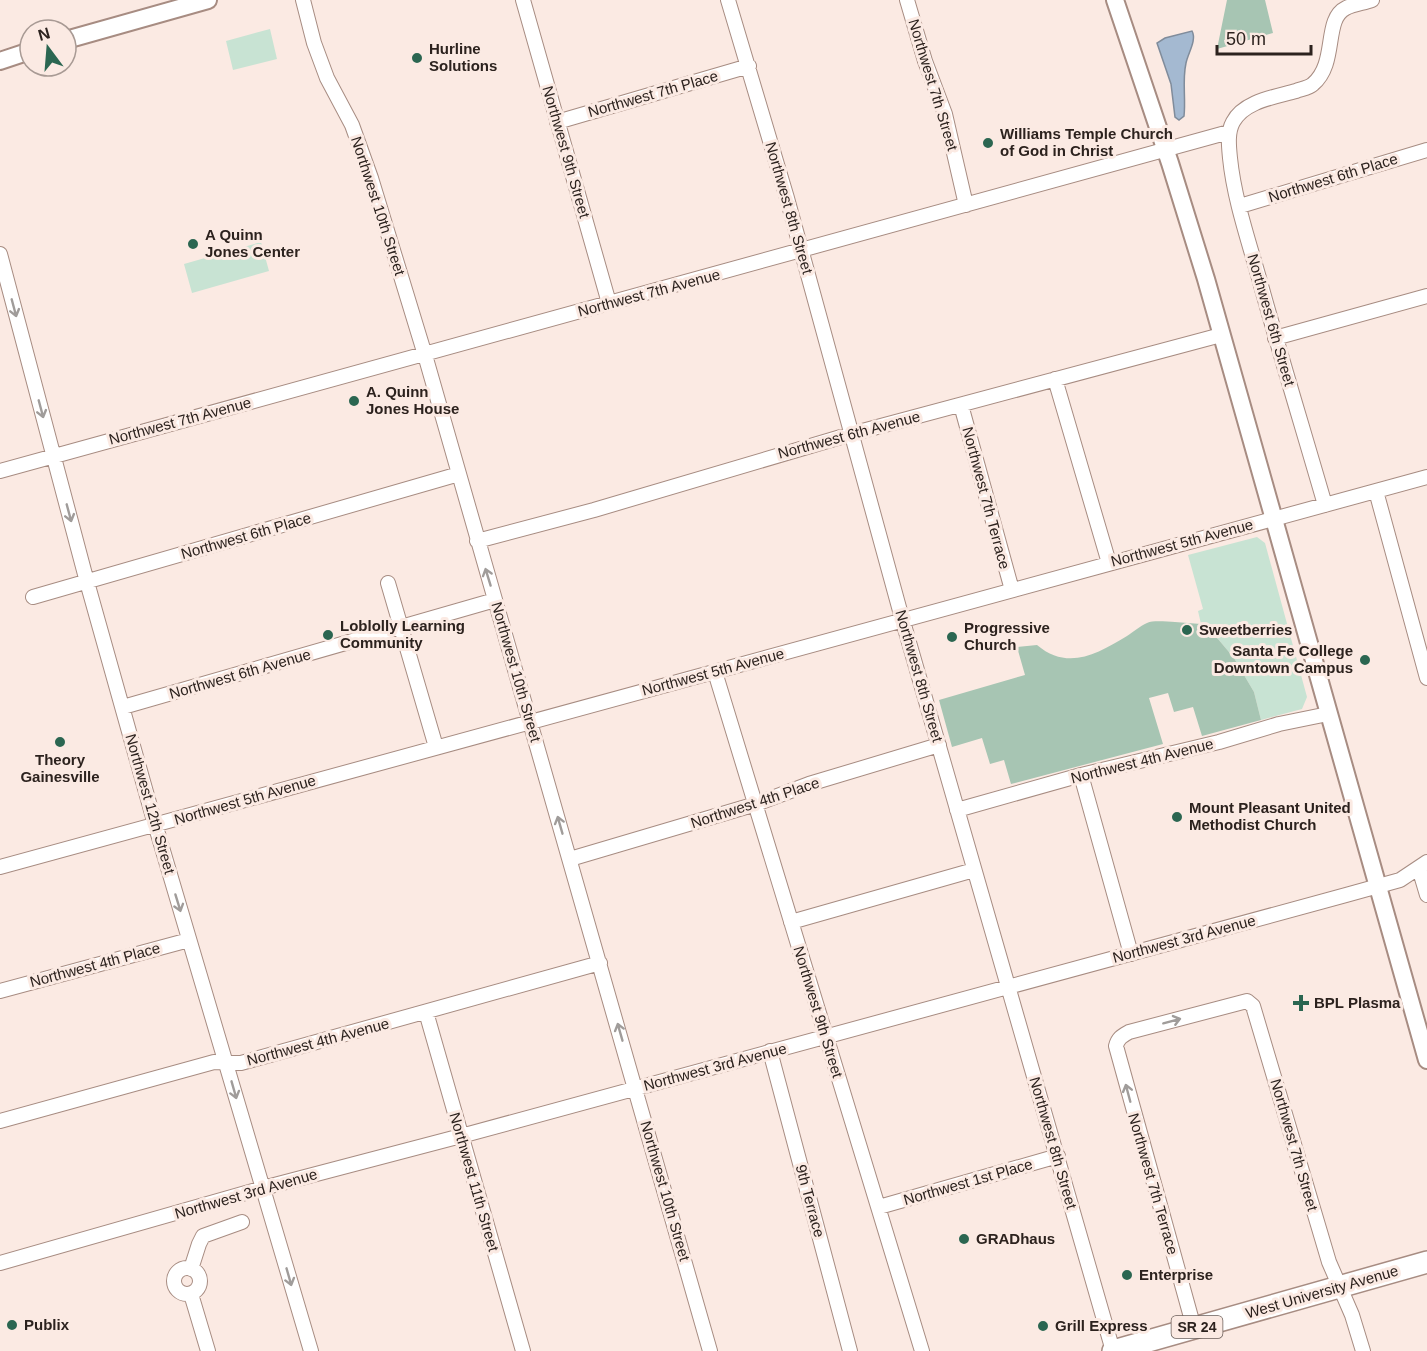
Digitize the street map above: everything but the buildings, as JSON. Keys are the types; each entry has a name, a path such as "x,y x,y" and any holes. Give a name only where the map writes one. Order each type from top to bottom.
{"main road":[{"name":"West University Avenue","path":"1113,1351 1427,1262"}],"street":[{"path":"78,37 208,0"},
{"name":"Northwest 10th Street","path":"303,0 314,43 327,78 352,125 368,167 459,474 710,1351"},
{"name":"Northwest 9th Street","path":"523,0 609,303"},
{"name":"Northwest 8th Street","path":"729,0 802,251 974,870 1113,1351"},
{"name":"Northwest 7th Street","path":"907,0 945,114 966,205"},
{"path":"1115,0 1206,279 1427,1060"},
{"path":"1229,132 1233,121 1244,109 1312,85 1324,70 1330,52 1333,22 1344,9 1372,0"},
{"path":"0,61 18,55"},
{"name":"Northwest 7th Place","path":"557,122 749,66"},
{"name":"Northwest 7th Avenue","path":"0,471 1229,132"},
{"name":"Northwest 6th Street","path":"1229,132 1230,158 1240,206 1275,338 1325,505"},
{"name":"Northwest 6th Place","path":"1240,206 1427,150"},
{"name":"Northwest 12th Street","path":"0,254 87,582 155,825 311,1351"},
{"path":"1275,338 1427,296"},
{"name":"Northwest 6th Avenue","path":"477,541 594,510 851,434 1221,335"},
{"path":"1055,379 1109,563"},
{"name":"Northwest 7th Terrace","path":"961,405 1012,590"},
{"name":"Northwest 6th Place","path":"33,597 459,474"},
{"name":"Northwest 5th Avenue","path":"0,867 1427,477"},
{"path":"1376,491 1427,678"},
{"path":"388,583 436,747"},
{"name":"Northwest 6th Avenue","path":"123,707 495,600"},
{"name":"Northwest 9th Street","path":"715,672 922,1351"},
{"name":"Northwest 4th Avenue","path":"957,810 1081,775 1220,742 1279,724 1328,714"},
{"name":"Northwest 4th Place","path":"570,859 756,804 809,784 939,746"},
{"path":"1081,775 1131,954"},
{"path":"1423,865 1427,895"},
{"name":"Northwest 3rd Avenue","path":"0,1263 263,1188 461,1137 1377,886 1400,879 1423,865"},
{"path":"791,922 974,870"},
{"name":"Northwest 4th Place","path":"0,991 189,940"},
{"name":"Northwest 4th Avenue","path":"0,1121 214,1062 241,1063 600,963"},
{"name":"Northwest 7th Terrace","path":"1194,1328 1117,1053 1117,1040 1130,1032 1242,1001 1250,1002"},
{"name":"Northwest 7th Street","path":"1250,1002 1329,1262 1352,1315 1363,1351"},
{"name":"Northwest 11th Street","path":"426,1012 523,1351"},
{"name":"9th Terrace","path":"770,1051 850,1351"},
{"name":"Northwest 1st Place","path":"879,1207 1058,1156"},
{"path":"191,1269 203,1236 243,1222"},
{"path":"180,1269 191,1269 196,1272 200,1280 198,1289 187,1295 178,1292 173,1280 180,1269"},
{"path":"191,1294 208,1351"}],"green space":[{"path":"1227,0 1265,0 1273,33 1217,49"},
{"path":"270,29 277,59 233,70 226,41"},
{"path":"261,242 269,271 192,293 184,264"},
{"path":"1257,537 1265,543 1307,697 1302,709 1261,720 1254,692 1234,658 1201,624 1198,611 1203,609 1188,555"},
{"path":"1157,621 1201,624 1234,658 1254,692 1261,720 1202,736 1193,707 1174,712 1168,693 1149,698 1163,744 1011,784 1004,760 990,764 982,738 952,747 939,700 1025,675 1017,647 1037,645 1060,657 1082,657 1105,649 1147,623"}],"water":[{"path":"1192,31 1193,42 1185,70 1184,116 1179,120 1175,117 1171,84 1157,43 1165,38"}],"place":[{"name":"Hurline Solutions","path":"417,58"},
{"name":"Williams Temple Church of God in Christ","path":"988,143"},
{"name":"A Quinn Jones Center","path":"193,244"},
{"name":"A. Quinn Jones House","path":"354,401"},
{"name":"Sweetberries","path":"1187,630"},
{"name":"Loblolly Learning Community","path":"328,635"},
{"name":"Progressive Church","path":"952,637"},
{"name":"Santa Fe College Downtown Campus","path":"1365,660"},
{"name":"Theory Gainesville","path":"60,742"},
{"name":"Mount Pleasant United Methodist Church","path":"1177,817"},
{"name":"BPL Plasma","path":"1301,1003"},
{"name":"GRADhaus","path":"964,1239"},
{"name":"Enterprise","path":"1127,1275"},
{"name":"Publix","path":"12,1325"},
{"name":"Grill Express","path":"1043,1326"}]}
